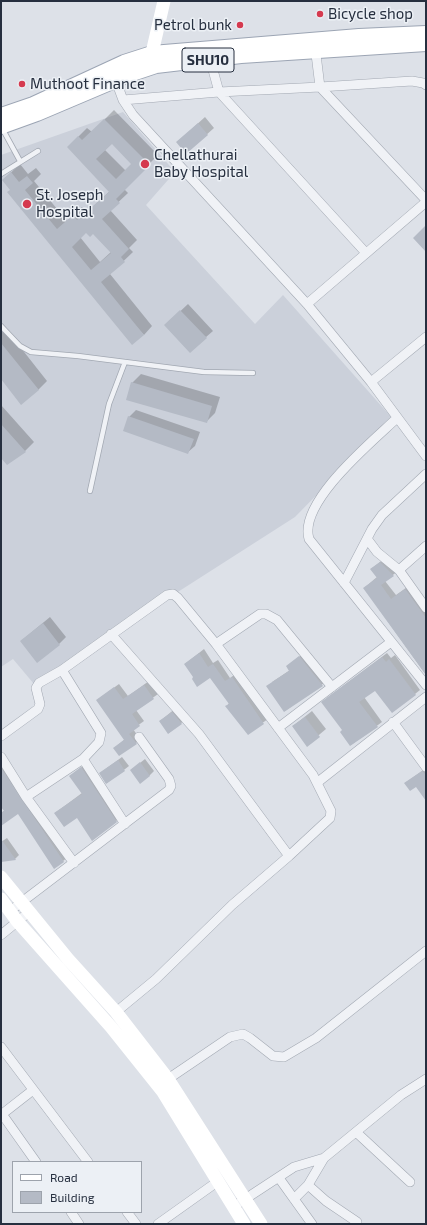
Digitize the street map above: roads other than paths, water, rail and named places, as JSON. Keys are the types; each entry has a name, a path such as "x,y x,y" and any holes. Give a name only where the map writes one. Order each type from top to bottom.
{"main road":[{"path":"154,60 164,1"},
{"name":"SHU10","path":"1,115 33,104 124,62 315,45 426,33"},
{"name":"SHU10","path":"1,127 38,114 116,81 154,60 210,59 315,45 426,44"},
{"path":"1,877 68,959 116,1012 168,1079 246,1198 261,1224"},
{"path":"1,899 14,916 111,1027 163,1092 244,1224"}],"street":[{"path":"307,304 426,201 320,87 315,45"},
{"path":"210,59 219,92 366,253"},
{"path":"116,81 123,100 133,115 307,304 371,382 426,456"},
{"path":"123,100 219,92 412,81 423,82 426,85"},
{"path":"371,382 425,340"},
{"path":"397,418 333,479 322,495 308,525 307,531 309,539 426,685"},
{"path":"344,583 368,540 372,529 382,515 426,474"},
{"path":"368,540 377,552 399,570 426,608"},
{"path":"399,570 426,546"},
{"path":"1,736 35,713 40,704 36,688 39,683 62,670 167,595 173,594 216,644 318,782 331,810 331,815 289,856 232,905 156,979 116,1012"},
{"path":"216,644 260,614 270,615 277,620 332,687"},
{"path":"111,634 199,734 289,856"},
{"path":"278,728 391,642"},
{"path":"26,797 83,759 99,742 101,733 62,670"},
{"path":"318,782 426,697"},
{"path":"393,722 426,767"},
{"path":"1,935 14,916 74,863 165,795 171,786 139,737"},
{"path":"1,756 26,797 74,863"},
{"path":"83,759 125,824"},
{"path":"14,916 25,907"},
{"path":"168,1079 230,1037 244,1034 273,1056 284,1057 316,1038 426,951"},
{"path":"2,1053 33,1090 87,1161"},
{"path":"294,1199 308,1185 324,1158 401,1095 426,1079"},
{"path":"33,1090 2,1114 35,1161"},
{"path":"356,1132 410,1182"},
{"path":"233,1206 294,1167 324,1158"},
{"path":"279,1178 312,1224"},
{"path":"158,1224 218,1182"},
{"path":"308,1185 326,1201 357,1222"},
{"path":"72,1213 78,1224"},
{"path":"128,1213 136,1224"}],"lane":[{"path":"1,127 20,161"},
{"path":"1,174 38,151"},
{"path":"1,326 20,346 31,352 204,372 253,373"},
{"path":"90,492 109,404 125,362"}],"place":[{"name":"Bicycle shop","path":"320,14"},
{"name":"Petrol bunk","path":"240,25"},
{"name":"Muthoot Finance","path":"22,84"},
{"name":"Chellathurai Baby Hospital","path":"145,164"},
{"name":"St. Joseph Hospital","path":"27,204"}]}
